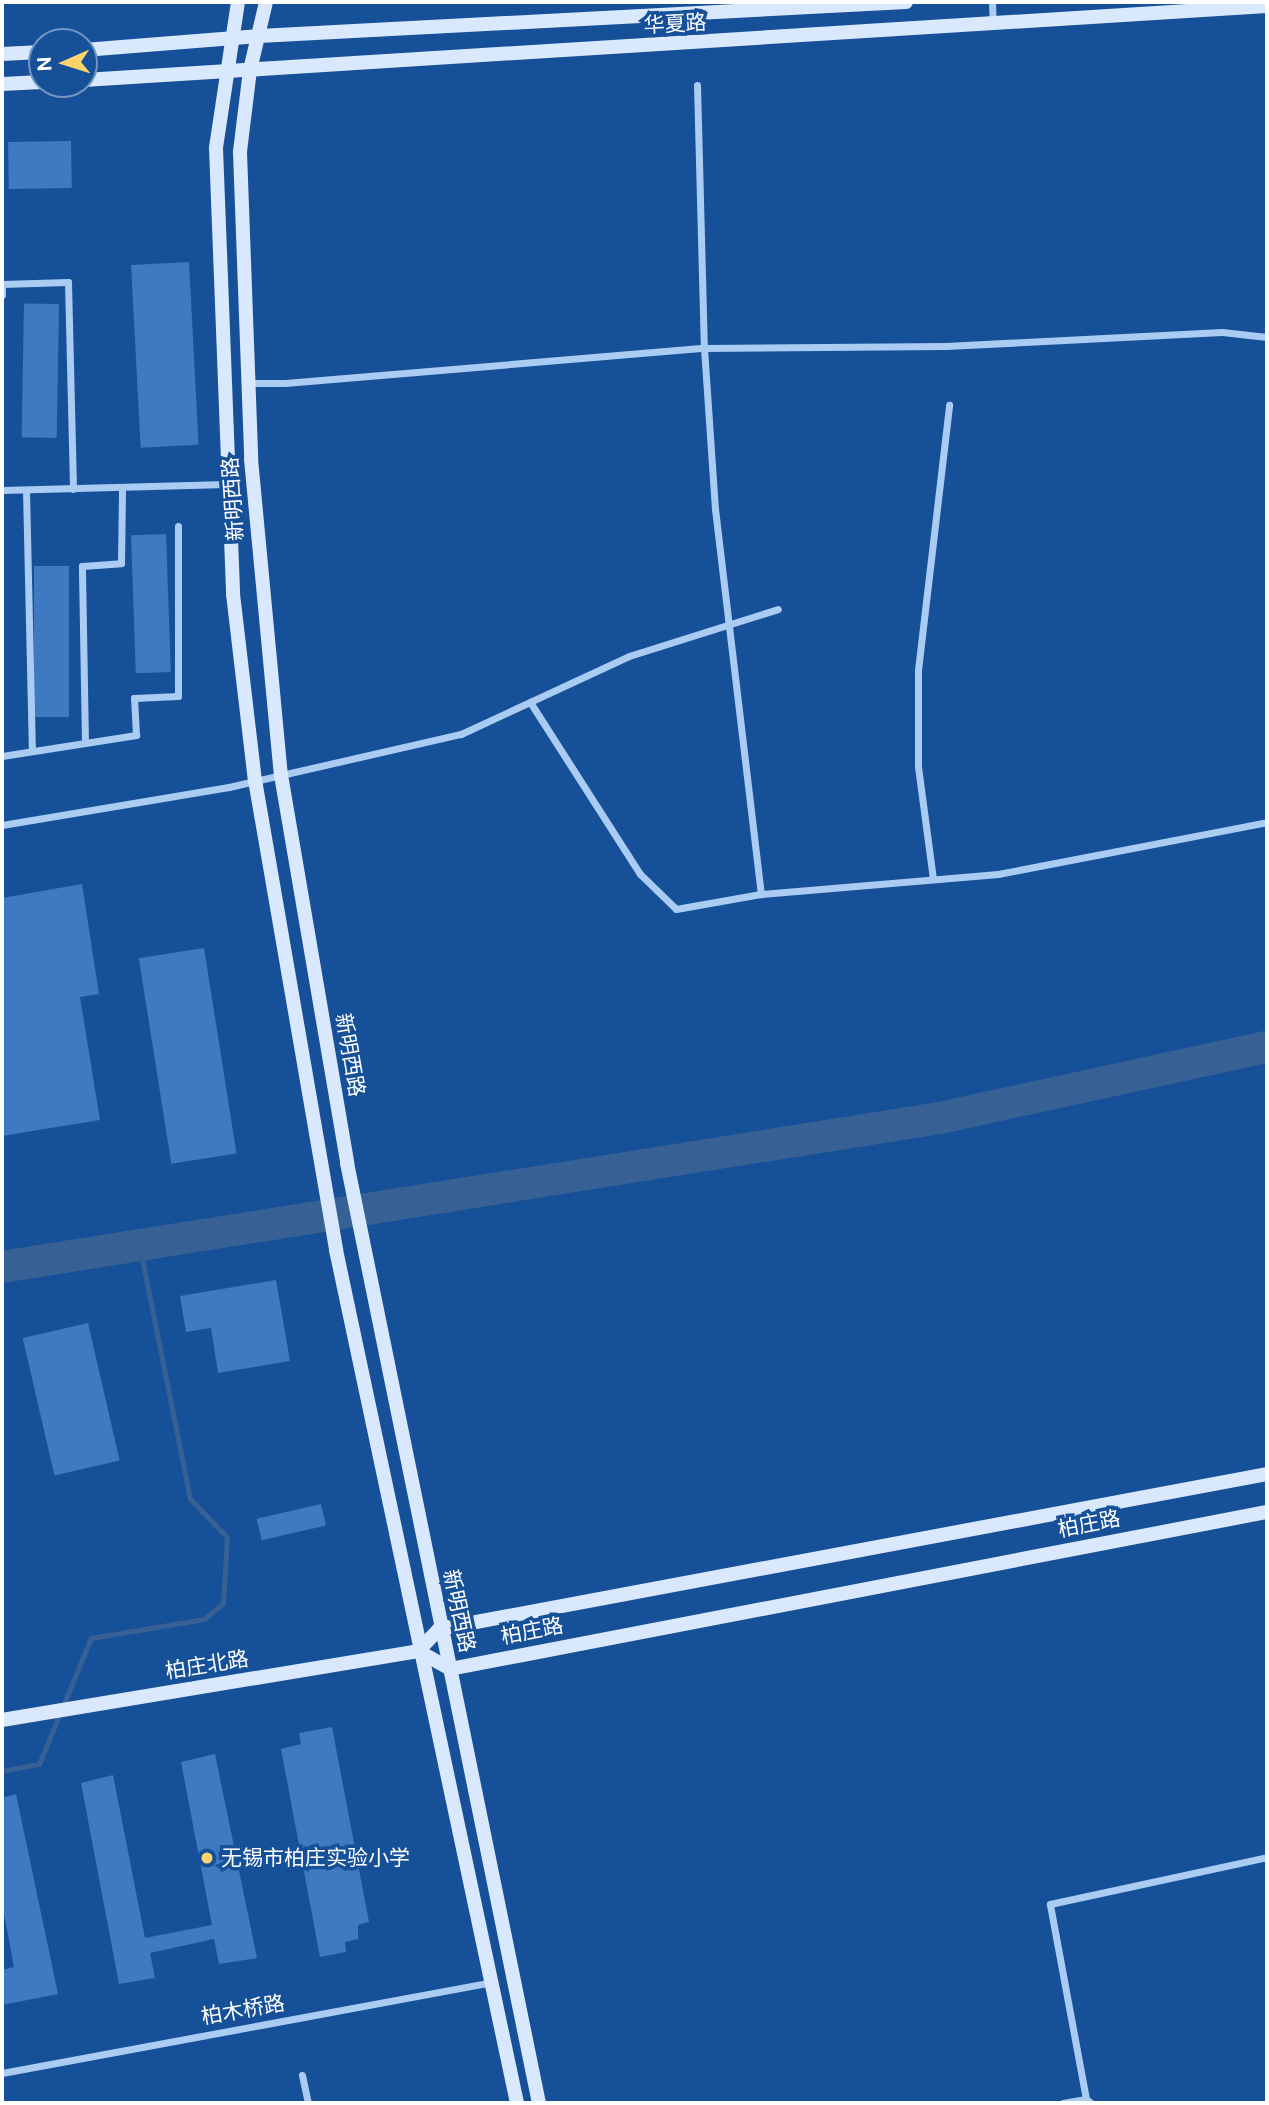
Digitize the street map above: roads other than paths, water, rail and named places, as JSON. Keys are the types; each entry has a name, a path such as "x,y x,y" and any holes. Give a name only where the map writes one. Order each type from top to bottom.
{"street":[{"name":"新明西路","path":"238,2 229,38 216,148 233,594 255,780 336,1250 418,1651 517,2103"},
{"name":"新明西路","path":"266,2 250,70 240,152 247,383 261,603 281,775 347,1163 439,1629 450,1669 539,2103"},
{"name":"华夏路","path":"98,49 259,36 906,2"},
{"path":"992,2 993,26"},
{"name":"华夏路","path":"98,79 993,26 1267,6"},
{"path":"2,54 28,53"},
{"path":"2,84 28,83"},
{"path":"697,85 704,348 729,625 761,894"},
{"path":"2,295 2,284 68,282 73,489"},
{"path":"247,383 285,383 704,348 946,346 1222,332 1267,337"},
{"path":"933,878 918,766 918,670 949,405"},
{"path":"2,490 122,489 227,484"},
{"path":"85,743 82,566 121,563 122,489"},
{"path":"26,490 32,751"},
{"path":"2,756 136,735 134,698 178,696 178,526"},
{"path":"2,825 281,775 461,734 629,656 778,609"},
{"path":"530,702 640,874 676,909 761,894 998,874 1267,822"},
{"name":"柏庄路","path":"439,1629 1267,1474"},
{"name":"柏庄路","path":"450,1669 1267,1512"},
{"path":"439,1629 418,1651 450,1669"},
{"name":"柏庄北路","path":"2,1720 418,1651"},
{"path":"1063,2103 1088,2101 1050,1904 1267,1857"},
{"name":"柏木桥路","path":"2,2073 491,1982"},
{"path":"302,2076 308,2103"}],"waterway":[{"path":"2,1267 940,1118 1267,1047"},
{"path":"2,1771 39,1764 91,1638 204,1619 223,1603 227,1537 190,1499 139,1243"}],"place":[{"name":"无锡市柏庄实验小学","path":"207,1858"}]}
